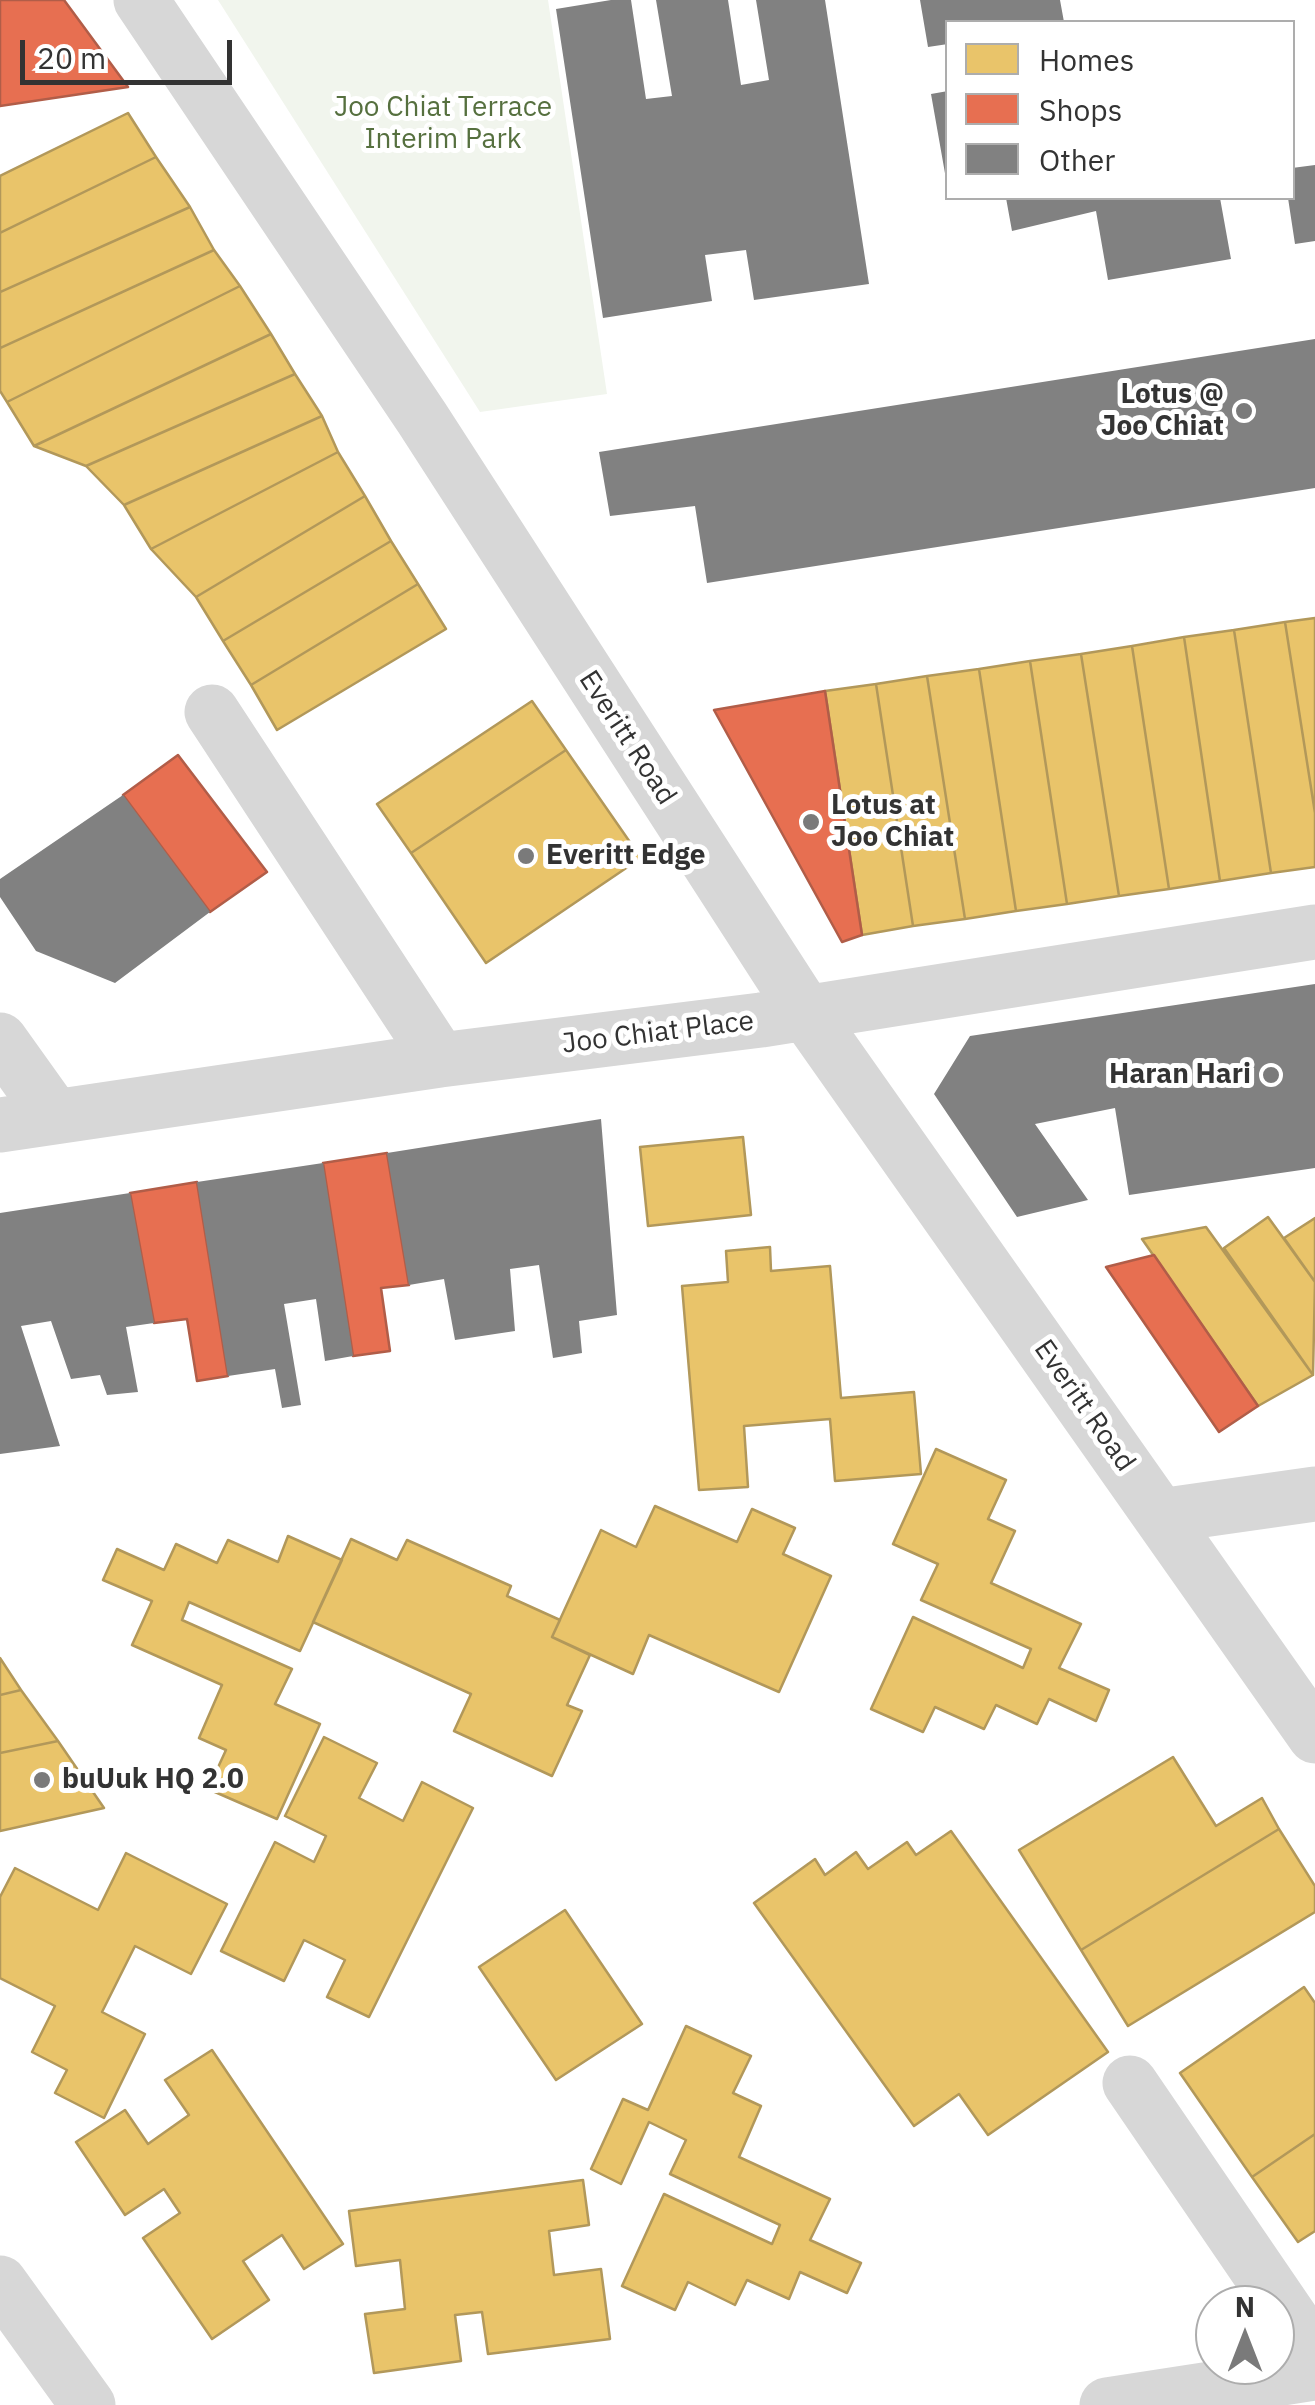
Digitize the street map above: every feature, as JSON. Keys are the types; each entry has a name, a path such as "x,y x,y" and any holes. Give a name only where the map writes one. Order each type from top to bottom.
{"street":[{"name":"Everitt Road","path":"141,0 422,418 806,1013 1315,1736"},
{"path":"212,712 440,1060"},
{"name":"Joo Chiat Place","path":"0,1125 440,1060 806,1013 1315,932"},
{"path":"0,1040 56,1117"},
{"path":"1160,1516 1315,1494"},
{"path":"1130,2082 1315,2354"},
{"path":"0,2283 88,2405"},
{"path":"1107,2405 1315,2373"}],"green space":[{"name":"Joo Chiat Terrace Interim Park","path":"218,0 548,0 607,394 480,412"}],"building: Homes":[{"path":"128,113 156,157 0,233 0,176"},
{"path":"156,157 190,207 0,292 0,233"},
{"path":"190,207 214,250 0,348 0,292"},
{"path":"214,250 240,286 7,402 0,391 0,348"},
{"path":"240,286 271,334 34,446 7,402"},
{"path":"271,334 295,374 86,466 34,446"},
{"path":"295,374 322,416 124,505 86,466"},
{"path":"322,416 338,452 151,549 124,505"},
{"path":"338,452 365,496 196,597 151,549"},
{"path":"365,496 391,541 223,641 196,597"},
{"path":"391,541 418,584 251,685 223,641"},
{"path":"418,584 446,629 277,730 251,685"},
{"path":"1315,618 1315,813 1285,622"},
{"path":"1285,622 1315,813 1315,867 1271,873 1234,630"},
{"path":"1234,630 1271,873 1220,881 1184,637"},
{"path":"1184,637 1220,881 1169,889 1132,646"},
{"path":"1132,646 1169,889 1119,896 1081,654"},
{"path":"1081,654 1119,896 1067,904 1030,661"},
{"path":"1030,661 1067,904 1016,911 979,669"},
{"path":"979,669 1016,911 965,919 927,676"},
{"path":"927,676 965,919 913,926 876,684"},
{"path":"876,684 913,926 862,935 825,691"},
{"path":"532,701 566,750 411,853 377,804"},
{"name":"Everitt Edge","path":"566,750 641,858 486,963 411,853"},
{"path":"743,1137 751,1215 648,1226 640,1147"},
{"path":"1268,1217 1315,1282 1313,1375 1224,1248"},
{"path":"1315,1218 1315,1282 1284,1238"},
{"path":"1206,1227 1313,1375 1258,1406 1142,1239"},
{"path":"770,1247 771,1271 830,1266 841,1398 914,1392 921,1474 835,1481 830,1419 744,1426 748,1487 699,1490 682,1286 728,1282 726,1251"},
{"path":"936,1449 1006,1480 988,1519 1015,1531 991,1583 1081,1624 1059,1668 1109,1690 1096,1721 1049,1699 1037,1724 996,1705 984,1729 935,1707 923,1732 871,1709 913,1617 1023,1668 1031,1649 921,1600 938,1564 893,1544"},
{"path":"655,1506 737,1542 752,1509 795,1528 783,1554 831,1576 779,1692 649,1635 633,1674 552,1637 601,1530 636,1547"},
{"path":"288,1536 342,1560 300,1651 189,1602 182,1620 292,1669 275,1704 320,1724 277,1819 208,1789 226,1750 199,1738 222,1685 132,1645 152,1601 103,1580 117,1549 164,1570 176,1544 217,1563 228,1540 278,1562"},
{"path":"351,1539 397,1560 407,1540 511,1586 507,1596 560,1620 552,1637 590,1655 567,1705 582,1711 552,1776 454,1731 471,1694 313,1622"},
{"path":"0,1658 21,1690 0,1695"},
{"path":"21,1690 58,1741 0,1753 0,1695"},
{"path":"324,1737 377,1763 359,1798 403,1821 422,1782 473,1808 369,2017 327,1997 345,1960 304,1940 284,1981 221,1951 275,1842 314,1862 326,1836 285,1816"},
{"name":"buUuk HQ 2.0","path":"58,1741 104,1808 0,1831 0,1753"},
{"path":"1173,1757 1216,1826 1262,1798 1279,1829 1081,1950 1019,1850"},
{"path":"1279,1829 1315,1886 1315,1912 1128,2026 1081,1950"},
{"path":"951,1831 1108,2052 988,2135 959,2094 914,2126 754,1903 815,1859 825,1875 856,1852 868,1869 907,1842 916,1855"},
{"path":"126,1853 227,1904 191,1974 135,1946 102,2012 145,2034 104,2118 55,2093 67,2070 32,2052 55,2006 0,1978 0,1897 15,1868 98,1910"},
{"path":"565,1910 642,2024 556,2080 479,1967"},
{"path":"1304,1987 1315,2003 1315,2134 1252,2177 1180,2073"},
{"path":"686,2026 751,2056 733,2093 761,2106 739,2157 830,2199 810,2240 861,2263 847,2293 800,2272 789,2299 747,2280 735,2305 688,2282 675,2310 622,2286 664,2194 772,2244 780,2225 670,2174 686,2140 649,2122 621,2184 591,2169 623,2099 648,2110"},
{"path":"212,2050 343,2244 304,2269 282,2235 243,2261 269,2300 212,2339 143,2238 180,2213 164,2189 125,2215 76,2142 125,2110 148,2144 189,2115 165,2080"},
{"path":"1315,2134 1315,2231 1298,2242 1252,2177"},
{"path":"583,2180 589,2225 549,2231 554,2275 601,2269 610,2339 488,2354 482,2312 455,2315 461,2361 374,2373 365,2314 405,2309 400,2260 356,2266 349,2211"}],"building: Shops":[{"path":"0,0 64,0 128,87 0,106"},
{"name":"Lotus at Joo Chiat","path":"825,691 862,935 842,942 714,710"},
{"path":"178,755 267,872 210,912 123,795"},
{"path":"387,1153 409,1285 381,1288 390,1351 353,1356 323,1163"},
{"path":"197,1182 228,1376 197,1381 187,1319 154,1323 130,1193"},
{"path":"1154,1255 1258,1406 1219,1432 1106,1267"}],"building: Other":[{"path":"631,0 646,99 672,96 656,0 728,0 741,85 769,80 756,0 825,0 869,284 754,300 746,250 705,255 712,301 603,318 556,9"},
{"path":"920,0 1060,0 1064,20 945,20 945,44 928,47"},
{"path":"945,92 945,173 931,94"},
{"path":"1315,165 1315,241 1295,244 1288,200 1295,200 1295,168"},
{"path":"1006,200 1220,200 1231,259 1108,280 1096,211 1012,231"},
{"path":"1315,339 1315,488 707,583 695,506 610,516 599,452"},
{"path":"123,795 210,912 115,983 36,951 0,897 0,879"},
{"path":"1315,984 1315,1168 1129,1195 1115,1108 1035,1124 1088,1200 1017,1217 934,1094 970,1036"},
{"path":"601,1119 617,1315 579,1321 582,1353 553,1358 539,1265 510,1269 515,1331 455,1340 444,1279 409,1285 387,1153"},
{"path":"323,1163 353,1356 325,1361 316,1299 284,1304 301,1405 282,1408 275,1369 228,1376 197,1182"},
{"path":"130,1193 154,1323 126,1327 138,1392 107,1395 100,1375 71,1379 51,1321 21,1326 60,1446 0,1454 0,1213"}],"place":[{"name":"Lotus @ Joo Chiat","path":"1244,411"},
{"name":"Lotus at Joo Chiat","path":"811,822"},
{"name":"Everitt Edge","path":"526,856"},
{"name":"Haran Hari","path":"1271,1075"},
{"name":"buUuk HQ 2.0","path":"42,1780"}]}
